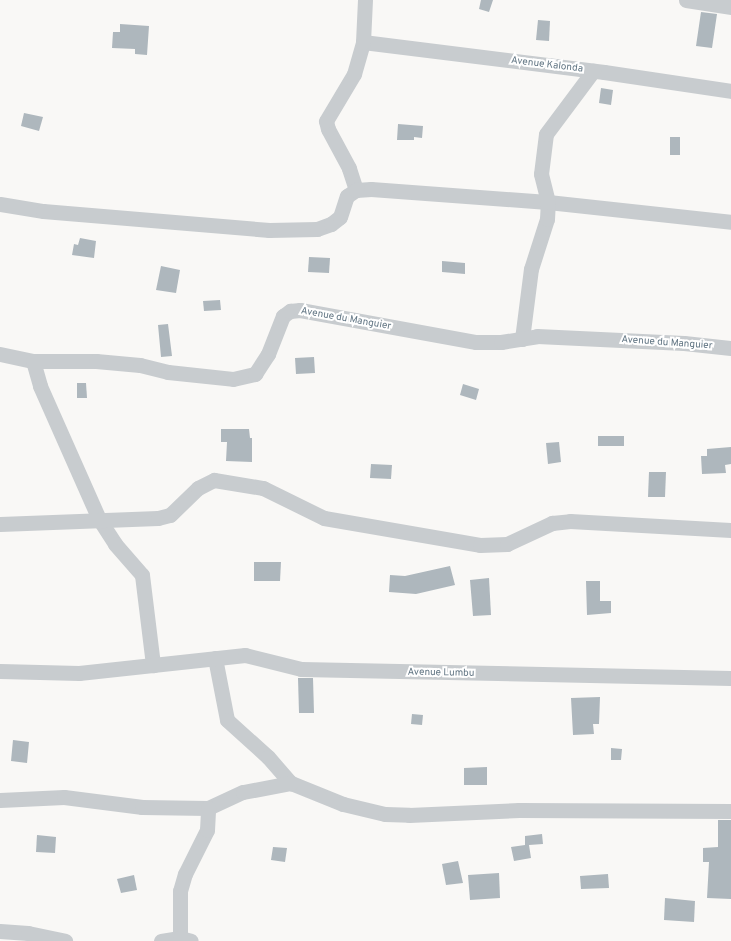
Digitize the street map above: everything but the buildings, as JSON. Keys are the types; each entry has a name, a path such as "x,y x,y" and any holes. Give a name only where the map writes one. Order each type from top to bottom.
{"street":[{"path":"356,190 349,168 328,129 326,121 354,74 363,42 365,0"},
{"path":"686,0 731,7"},
{"name":"Avenue Kalonda","path":"363,42 593,71 731,91"},
{"path":"522,339 531,269 547,218 548,202 542,174 546,134 593,71"},
{"path":"0,204 43,211 269,230 317,229 331,224 340,217 347,196 356,190 371,189 548,202 731,222"},
{"name":"Avenue du Manguier","path":"0,354 33,361 96,361 140,365 208,378 233,379 255,374 268,354 283,316 290,311 300,310 476,342 522,339 537,336 684,343 731,348"},
{"path":"33,361 40,386 99,519 115,544 142,575 153,665"},
{"path":"0,524 99,519 158,518 170,515 198,488 214,480 263,488 324,518 480,545 507,544 552,523 570,521 731,530"},
{"name":"Avenue Lumbu","path":"0,671 79,673 245,655 301,669 731,678"},
{"path":"214,658 227,720 268,757 291,783 343,804 385,814 527,810 731,812"},
{"path":"0,800 64,797 142,807 208,808 243,792 291,783"},
{"path":"161,941 186,940 180,891 185,874 207,830 208,808"},
{"path":"0,931 28,933 65,941"}]}
